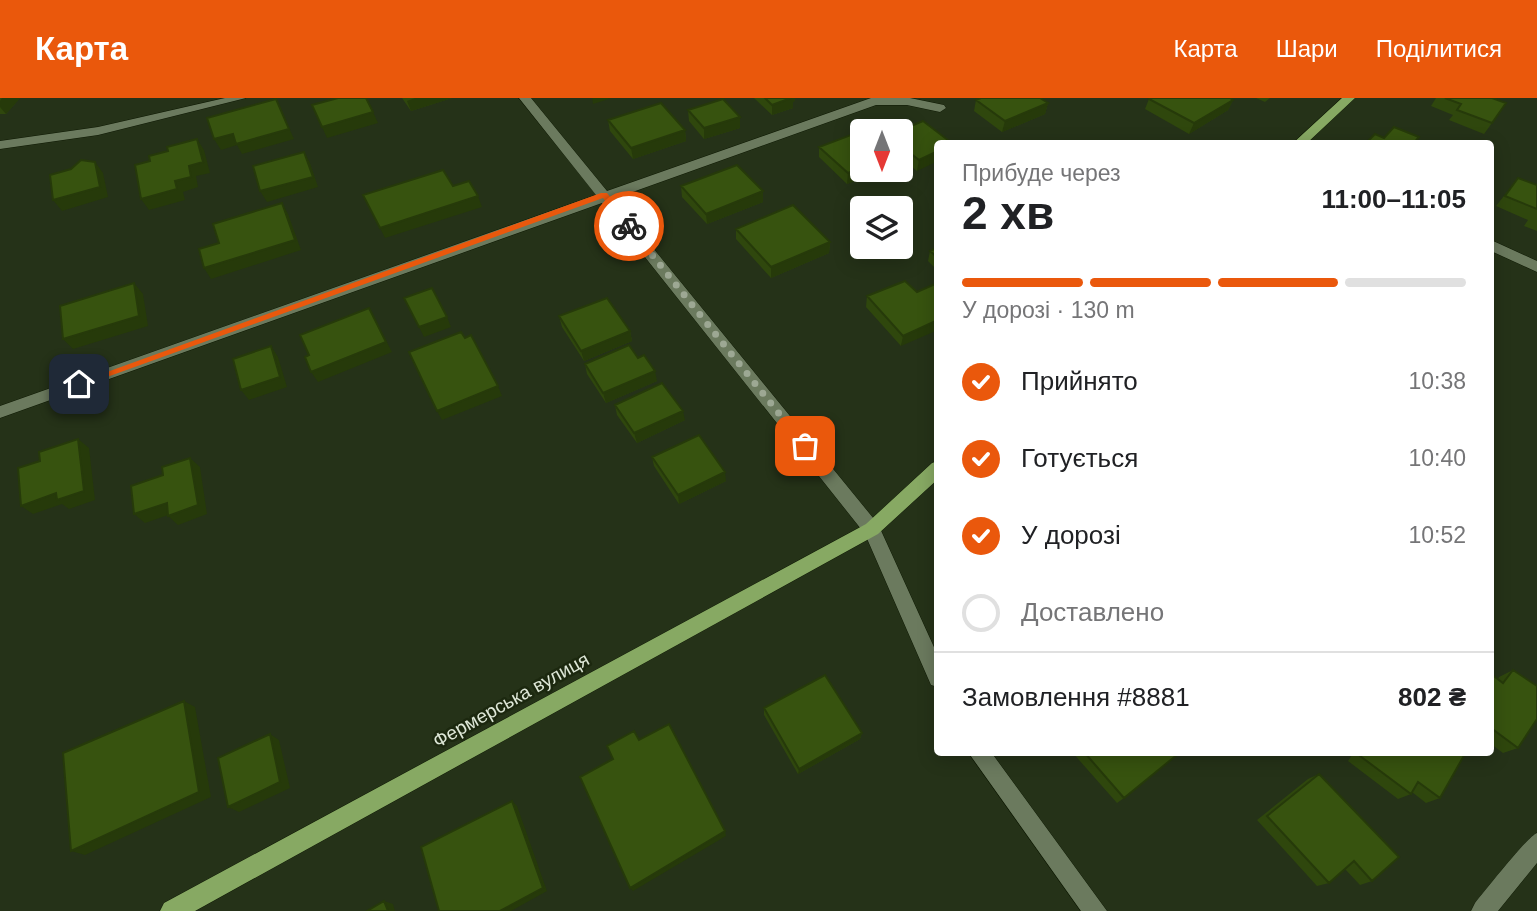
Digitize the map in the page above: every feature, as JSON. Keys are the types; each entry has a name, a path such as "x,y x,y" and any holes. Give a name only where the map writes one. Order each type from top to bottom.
{"main road":[{"path":"1302,140 1349,98"},
{"name":"Фермерська вулиця","path":"172,911 872,529 934,472"}],"street":[{"path":"0,145 97,131 240,98"},
{"path":"525,98 872,529 934,669"},
{"path":"0,412 604,195 875,101 907,101 940,108"},
{"path":"1494,246 1537,267"},
{"path":"981,756 1095,911"},
{"path":"1483,911 1519,870 1537,844"}],"building":[{"path":"338,98 366,98 373,112 322,127 312,105"},
{"path":"765,98 791,98 772,105"},
{"path":"1040,98 1048,103 1005,121 976,100"},
{"path":"1150,98 1230,98 1233,100 1194,123"},
{"path":"1445,98 1492,98 1506,103 1492,123 1457,110 1461,104"},
{"path":"276,99 289,129 236,144 233,134 214,139 207,118"},
{"path":"723,99 740,117 704,128 688,110"},
{"path":"661,103 685,130 631,148 608,120"},
{"path":"923,121 948,140 934,140 934,153 919,160 914,156 914,125"},
{"path":"1394,127 1419,137 1416,140 1369,140 1375,134 1384,138"},
{"path":"850,135 850,172 848,173 819,147"},
{"path":"197,139 203,162 189,166 191,177 175,181 177,189 141,199 135,165 150,161 149,156 168,151 167,147"},
{"path":"304,152 313,177 260,191 253,166"},
{"path":"81,160 95,162 100,187 53,200 50,175 71,169"},
{"path":"737,165 763,191 706,214 681,186"},
{"path":"443,170 453,186 469,181 478,196 380,228 363,195"},
{"path":"1518,178 1537,185 1537,209 1505,196"},
{"path":"282,203 295,240 204,268 199,249 219,243 213,224"},
{"path":"793,205 830,242 771,267 736,229"},
{"path":"905,281 917,292 934,284 934,322 903,336 867,296"},
{"path":"134,283 139,316 63,339 60,306"},
{"path":"432,288 447,317 419,327 404,298"},
{"path":"607,298 630,331 581,351 559,316"},
{"path":"369,308 386,342 311,372 305,357 309,355 300,335"},
{"path":"461,332 465,338 471,335 498,386 437,411 409,352"},
{"path":"629,345 638,358 644,355 655,371 603,393 585,364"},
{"path":"271,346 280,377 241,390 233,359"},
{"path":"662,383 683,411 634,433 615,405"},
{"path":"699,435 725,472 678,495 652,457"},
{"path":"78,439 84,491 57,500 56,493 21,506 18,468 40,461 39,452"},
{"path":"190,458 198,505 168,516 167,503 134,514 131,486 163,475 162,467"},
{"path":"1513,670 1537,686 1537,719 1518,748 1494,730 1494,676 1503,683"},
{"path":"825,675 862,733 799,769 764,708"},
{"path":"184,701 199,792 71,851 63,753"},
{"path":"669,724 725,831 630,888 580,777 613,759 607,746 634,731 639,740"},
{"path":"270,734 280,782 228,807 218,758"},
{"path":"1087,756 1176,756 1124,798"},
{"path":"1360,756 1464,756 1440,798 1418,782 1411,794"},
{"path":"1319,774 1399,857 1372,881 1354,861 1329,883 1267,816"},
{"path":"512,801 543,888 500,911 439,911 421,847"},
{"path":"384,901 388,911 367,911"}],"way so far":[{"path":"629,226 805,446"}],"route":[{"path":"79,384 604,195 629,226"}]}
